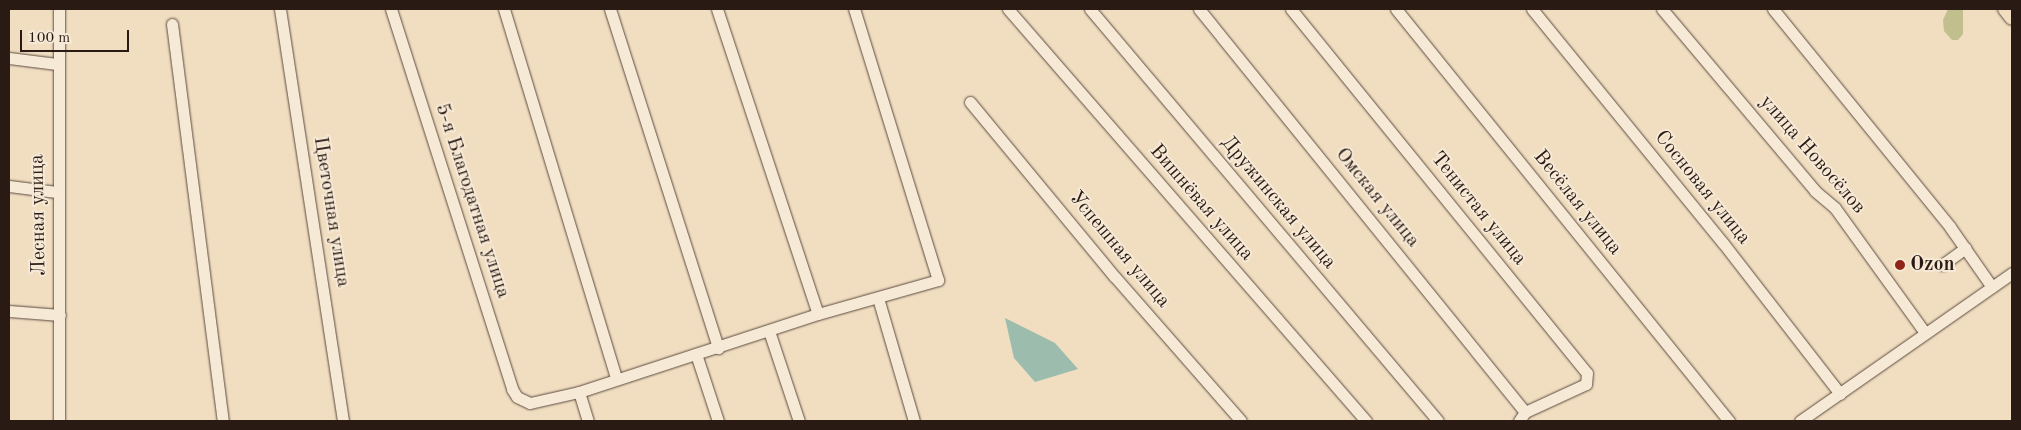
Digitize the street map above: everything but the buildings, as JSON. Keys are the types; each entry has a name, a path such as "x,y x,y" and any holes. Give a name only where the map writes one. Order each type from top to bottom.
{"main road":[{"path":"2005,9 2012,18"}],"street":[{"name":"Лесная улица","path":"59,9 57,64 57,192 60,315 59,421"},
{"name":"Цветочная улица","path":"280,9 343,421"},
{"name":"5-я Благодатная улица","path":"391,9 512,390 521,400 530,403 579,392"},
{"path":"504,9 616,378"},
{"path":"610,9 718,348"},
{"path":"717,9 818,314"},
{"path":"588,421 579,392 616,378 718,348 818,314 938,280 854,9"},
{"name":"Вишнёвая улица","path":"1008,9 1366,421"},
{"name":"Дружинская улица","path":"1090,9 1438,421"},
{"name":"Омская улица","path":"1199,9 1522,417"},
{"name":"Тенистая улица","path":"1291,9 1586,373 1586,384 1522,417"},
{"name":"Весёлая улица","path":"1396,9 1729,421"},
{"name":"Сосновая улица","path":"1532,9 1724,243 1840,394"},
{"name":"улица Новосёлов","path":"1662,9 1815,191 1835,208 1904,295 1925,333"},
{"path":"1772,9 1965,248 1992,287"},
{"path":"172,24 223,421"},
{"path":"9,58 57,64"},
{"name":"Успешная улица","path":"970,102 1115,277 1241,421"},
{"path":"9,186 57,192"},
{"path":"1942,265 1965,248"},
{"path":"1800,421 2012,273"},
{"path":"878,298 914,421"},
{"path":"9,311 60,315"},
{"path":"769,331 799,421"},
{"path":"696,354 718,421"}],"shaded area":[{"path":"1948,9 1963,9 1963,34 1958,40 1952,40 1944,31 1943,20"},
{"path":"1005,318 1055,343 1078,369 1035,382 1014,358"}],"place":[{"name":"Ozon","path":"1900,265"}]}
